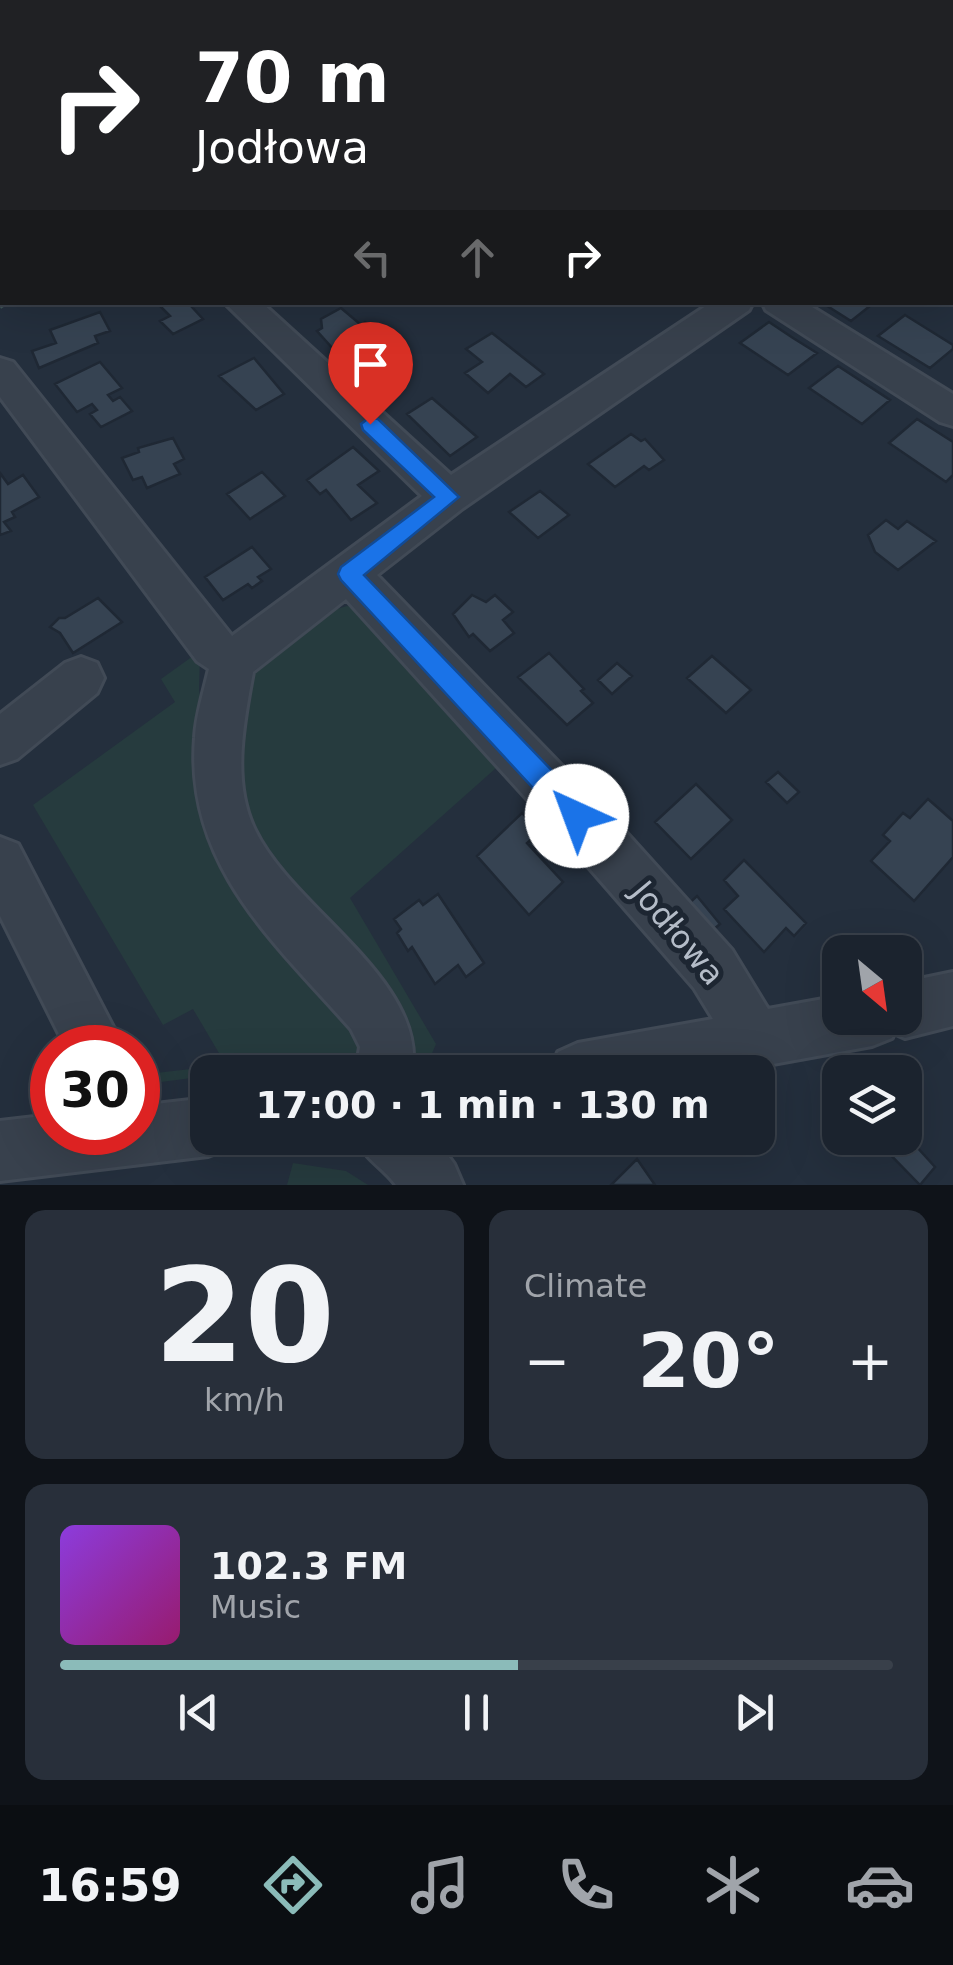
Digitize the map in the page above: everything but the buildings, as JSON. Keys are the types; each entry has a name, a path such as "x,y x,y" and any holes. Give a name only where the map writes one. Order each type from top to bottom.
{"street":[{"path":"243,305 449,497"},
{"path":"387,1055 388,1046 371,1009 278,908 232,841 221,794 218,737 233,661 449,497 733,305"},
{"path":"783,305 953,412"},
{"path":"0,371 213,647 233,661"},
{"name":"Jodłowa","path":"349,574 604,846 713,970 744,1017 750,1042"},
{"path":"0,744 82,678"},
{"path":"0,862 84,1025"},
{"path":"922,1006 953,999"},
{"path":"675,1055 822,1028"},
{"path":"160,1131 190,1129"},
{"path":"0,1152 30,1147"}],"green space":[{"path":"356,607 393,655 505,760 350,898 436,1044 431,1055 397,1055 401,1037 234,806 243,683 337,609"},
{"path":"200,651 199,690 207,743 359,1028 366,1055 220,1055 193,1009 163,1025 33,805 175,702 161,679"},
{"path":"190,1069 190,1078 160,1082 160,1072"},
{"path":"293,1163 346,1171 368,1185 287,1185"}],"route":[{"path":"370,424 449,497 349,574 577,816"}]}
